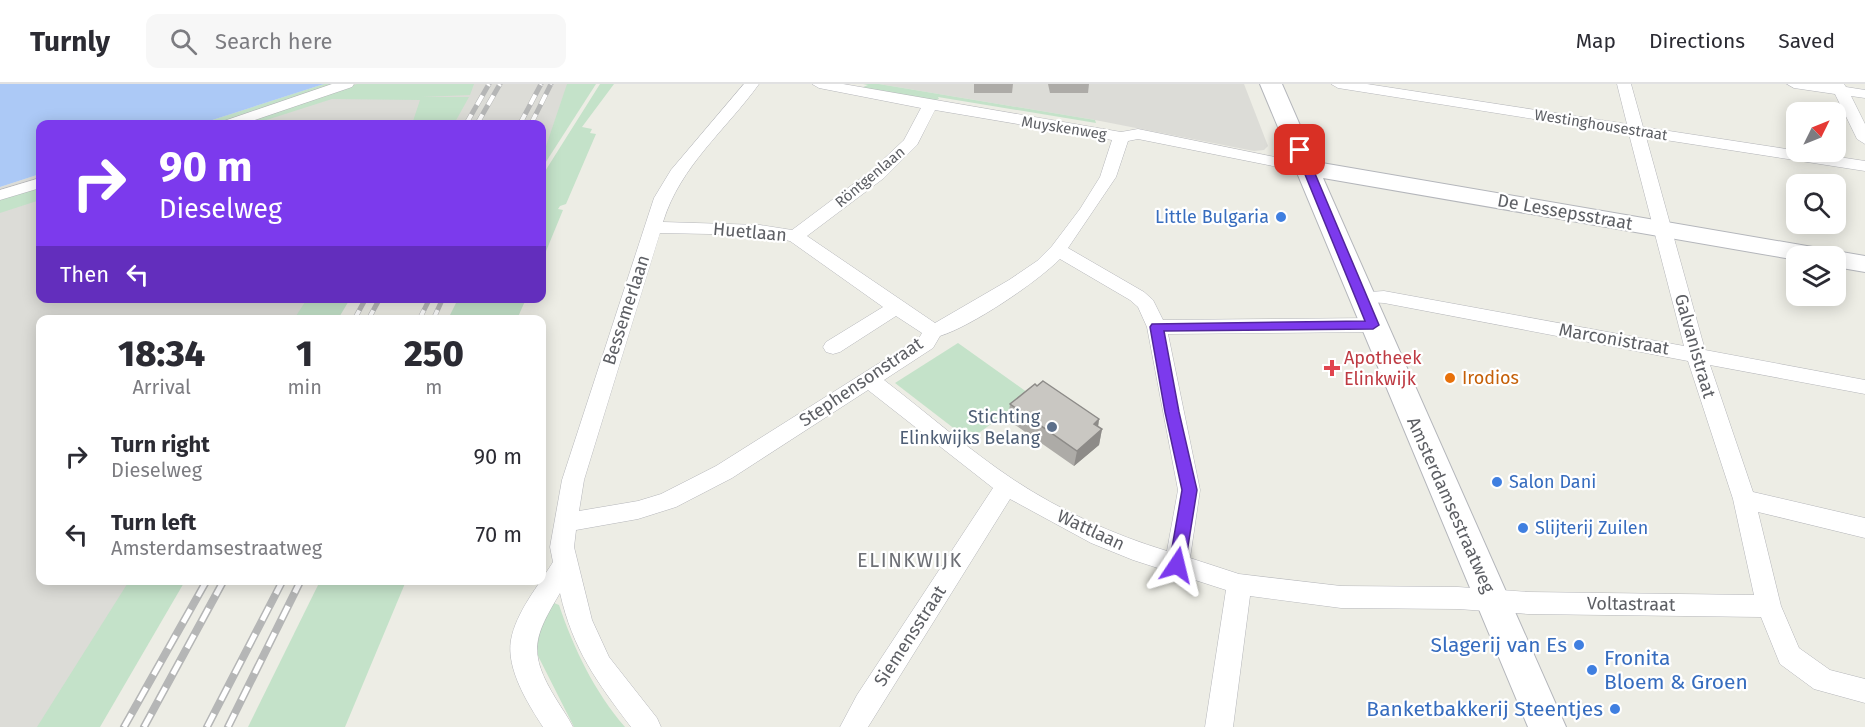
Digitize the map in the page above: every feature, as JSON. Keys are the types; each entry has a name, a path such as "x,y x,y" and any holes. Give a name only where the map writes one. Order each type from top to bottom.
{"main road":[{"name":"Amsterdamsestraatweg","path":"1271,84 1546,727"},
{"name":"De Lessepsstraat","path":"1308,168 1786,250"},
{"path":"1846,261 1865,264"}],"street":[{"path":"241,120 347,84"},
{"name":"Bessemerlaan","path":"647,727 600,665 579,620 564,565 562,547 565,523 573,480 662,198 677,174 752,84"},
{"name":"Muyskenweg","path":"819,84 1121,137 1138,134 1308,168"},
{"name":"Westinghousestraat","path":"1338,84 1865,166"},
{"name":"Galvanistraat","path":"1624,84 1696,354 1744,499 1769,606 1789,656 1823,680 1865,691"},
{"path":"1794,84 1839,87 1865,94"},
{"path":"1839,87 1865,139"},
{"name":"Röntgenlaan","path":"795,236 878,174 911,142 930,105"},
{"name":"Stephensonstraat","path":"565,523 638,510 668,501 724,472 926,343 933,331 949,326 1016,284 1043,265 1058,250 1087,211 1108,177 1121,137"},
{"path":"0,195 36,184"},
{"name":"Huetlaan","path":"653,227 760,230 795,236 933,331"},
{"path":"1058,250 1137,296 1146,304 1157,327 1189,490 1177,565"},
{"name":"Marconistraat","path":"1157,327 1367,311 1384,297 1865,387"},
{"path":"833,347 896,307"},
{"name":"Wattlaan","path":"870,380 1006,486 1099,536 1141,554 1239,584 1341,597 1492,599"},
{"name":"Siemensstraat","path":"854,727 866,704 1006,486"},
{"path":"1744,499 1865,528"},
{"path":"559,727 522,655 524,637 564,565"},
{"path":"1219,727 1239,584"},
{"name":"Voltastraat","path":"1492,599 1528,603 1769,606"}],"shaded area":[{"path":"324,84 588,84 546,153 546,120 212,120"},
{"path":"879,84 1244,84 1268,146 1264,150 1254,151 1095,120"},
{"path":"36,175 36,303 325,303 318,315 36,315 36,585 157,585 71,727 0,727 0,187"}],"green space":[{"path":"324,84 337,84 227,120 212,120"},
{"path":"357,84 474,84 470,95 422,97 469,97 456,120 413,120 420,100 332,99 266,120 248,120"},
{"path":"567,84 596,84 546,162 546,146"},
{"path":"600,84 614,84 582,127 592,129 590,133 596,134 566,204 558,209 563,210 546,251 546,170"},
{"path":"863,84 879,84 1095,120 1096,123 938,97 939,99 930,102 867,91 863,87 868,85"},
{"path":"36,188 36,201 0,213 0,199"},
{"path":"304,303 348,303 340,315 297,315"},
{"path":"456,303 524,303 519,315 450,315"},
{"path":"958,343 1031,395 969,440 895,383"},
{"path":"126,585 183,585 100,727 37,727"},
{"path":"318,585 404,585 345,727 248,727"},
{"path":"554,603 559,605 571,638 594,684 625,727 574,727 534,648 534,634"}],"water":[{"path":"0,84 324,84 212,120 36,120 36,175 0,187"}],"building":[{"path":"1043,381 1099,419 1094,424 1102,429 1077,451 1010,404 1035,384 1037,386"}],"railway":[{"path":"468,120 489,84"},
{"path":"479,120 500,84"},
{"path":"522,120 541,84"},
{"path":"533,120 551,84"},
{"path":"357,315 363,303"},
{"path":"371,315 377,303"},
{"path":"422,315 428,303"},
{"path":"435,315 441,303"},
{"path":"124,727 204,585"},
{"path":"144,727 221,585"},
{"path":"207,727 280,585"},
{"path":"228,727 299,585"}],"place":[{"name":"Little Bulgaria","path":"1281,217"},
{"name":"Apotheek Elinkwijk","path":"1332,368"},
{"name":"Irodios","path":"1450,378"},
{"name":"Stichting Elinkwijks Belang","path":"1052,427"},
{"name":"Salon Dani","path":"1497,482"},
{"name":"Slijterij Zuilen","path":"1523,528"},
{"name":"Slagerij van Es","path":"1579,645"},
{"name":"Fronita Bloem & Groen","path":"1592,670"},
{"name":"Banketbakkerij Steentjes","path":"1615,709"}],"district":[{"name":"ELINKWIJK","path":"910,560"}],"route":[{"path":"1177,565 1189,490 1157,327 1373,325 1300,150"}]}
